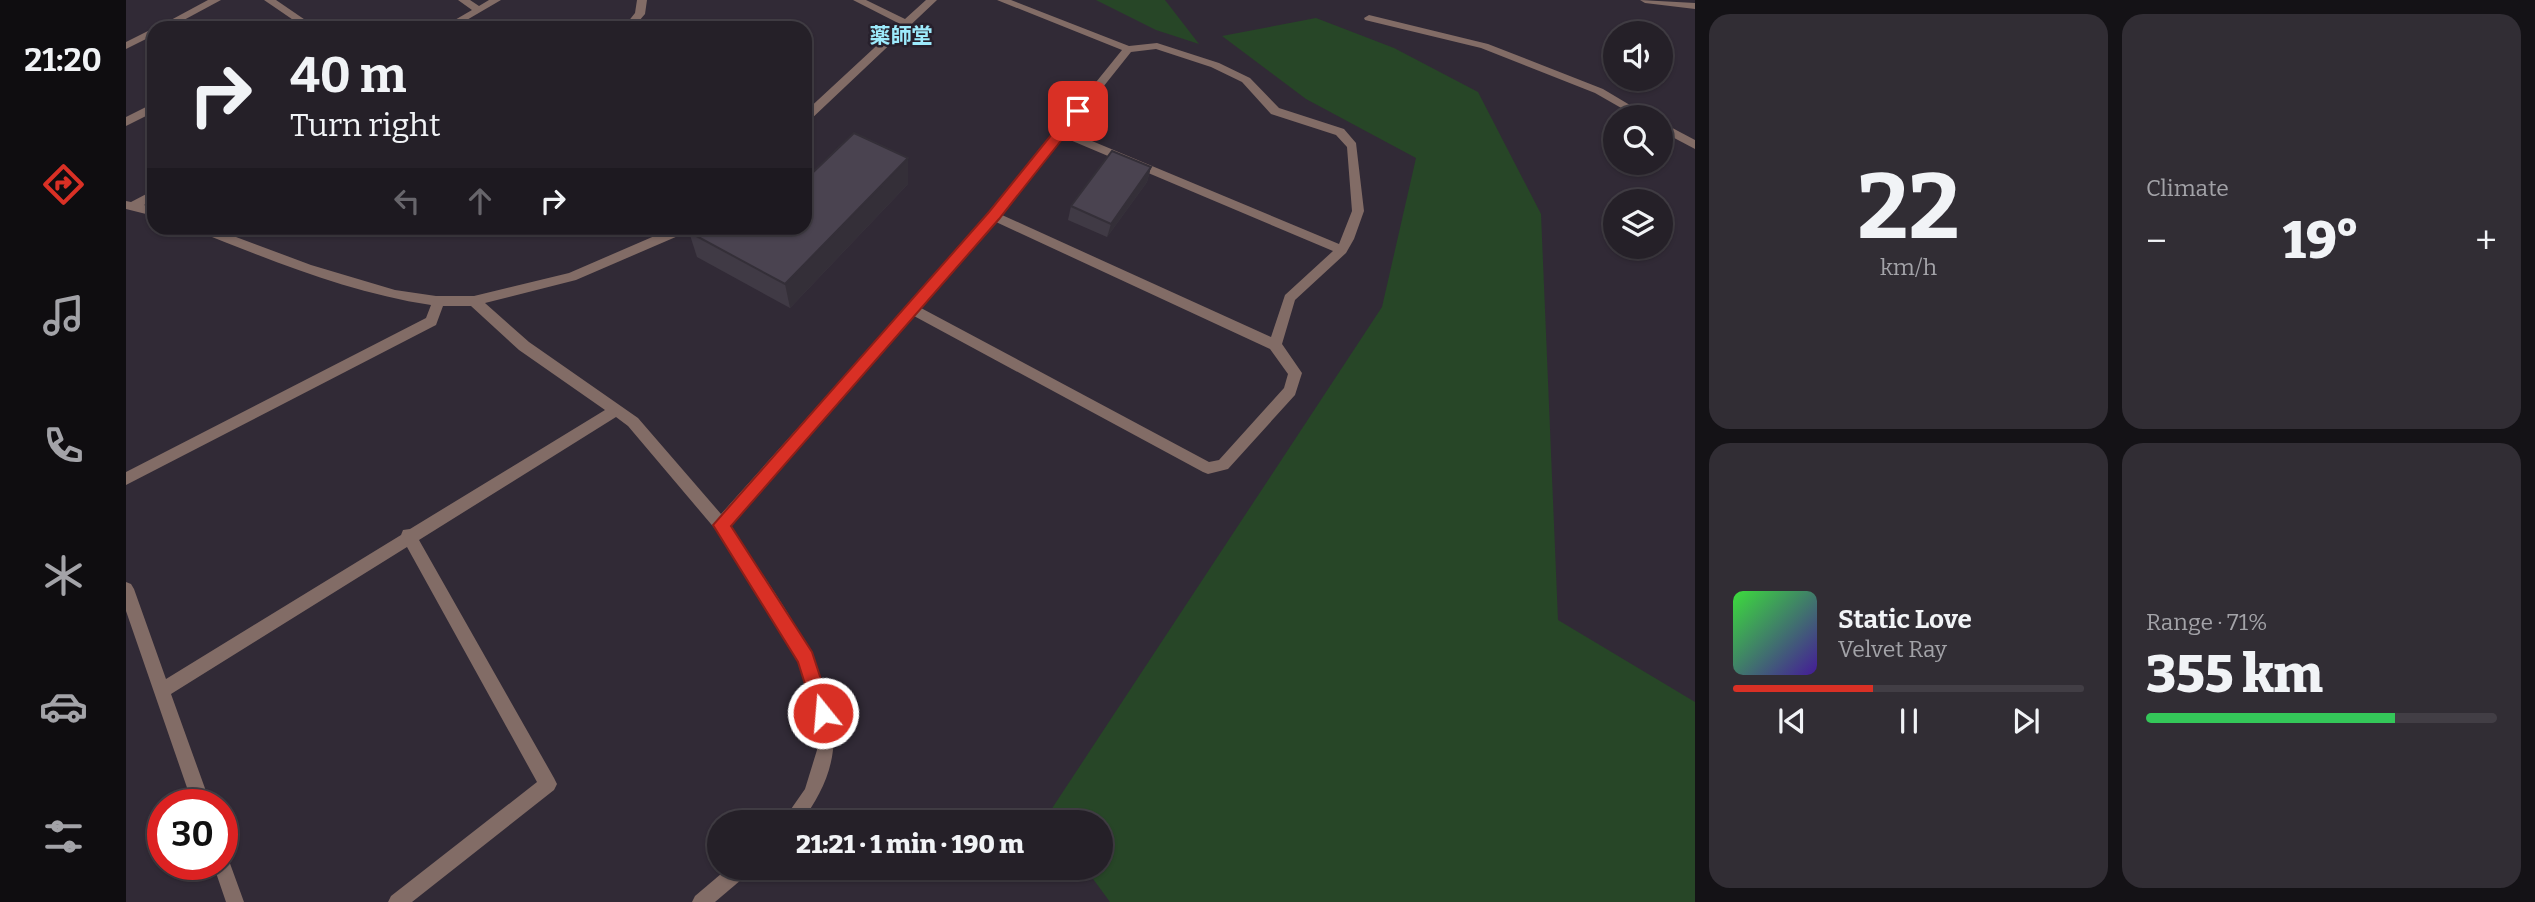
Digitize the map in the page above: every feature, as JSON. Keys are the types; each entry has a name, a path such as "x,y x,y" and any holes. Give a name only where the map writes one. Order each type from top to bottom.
{"street":[{"path":"175,21 216,0"},
{"path":"269,0 299,21"},
{"path":"463,0 479,10"},
{"path":"459,21 496,0"},
{"path":"634,21 640,14 642,0"},
{"path":"858,0 907,24"},
{"path":"812,112 932,0"},
{"path":"1002,0 1128,49 1157,46 1215,65 1245,80 1275,111 1340,132 1352,146 1358,211 1342,250 1289,298 1275,345"},
{"path":"1644,0 1695,6"},
{"path":"1369,18 1484,46 1599,91 1624,105"},
{"path":"126,46 147,35"},
{"path":"721,525 994,216 1128,49"},
{"path":"126,122 147,111"},
{"path":"1061,132 1342,250"},
{"path":"1673,133 1695,145"},
{"path":"130,205 147,197"},
{"path":"130,205 147,210"},
{"path":"912,309 1208,468 1223,465 1290,391 1294,373 1275,345 994,216"},
{"path":"219,235 308,269 395,295 439,301 474,301 572,277 669,235"},
{"path":"126,479 431,321 439,301"},
{"path":"474,301 524,345 633,422 721,525 806,658 823,713 825,750 813,794 800,810"},
{"path":"163,690 615,410"},
{"path":"397,902 548,784 408,536"},
{"path":"126,589 197,789"},
{"path":"227,880 234,902"},
{"path":"701,902 728,880"}],"green space":[{"path":"1096,0 1165,0 1199,44 1156,30"},
{"path":"1316,18 1394,48 1478,92 1541,214 1558,620 1695,702 1695,902 1110,902 1094,880 1113,880 1113,810 1051,810 1382,307 1416,158 1306,99 1222,36"}],"building":[{"path":"854,133 908,158 785,284 695,235 812,235 812,173"},
{"path":"1112,151 1151,167 1111,224 1071,206"}],"district":[{"name":"薬師堂","path":"901,36"}],"route":[{"path":"823,713 806,658 721,525 994,216 1078,111"}]}
